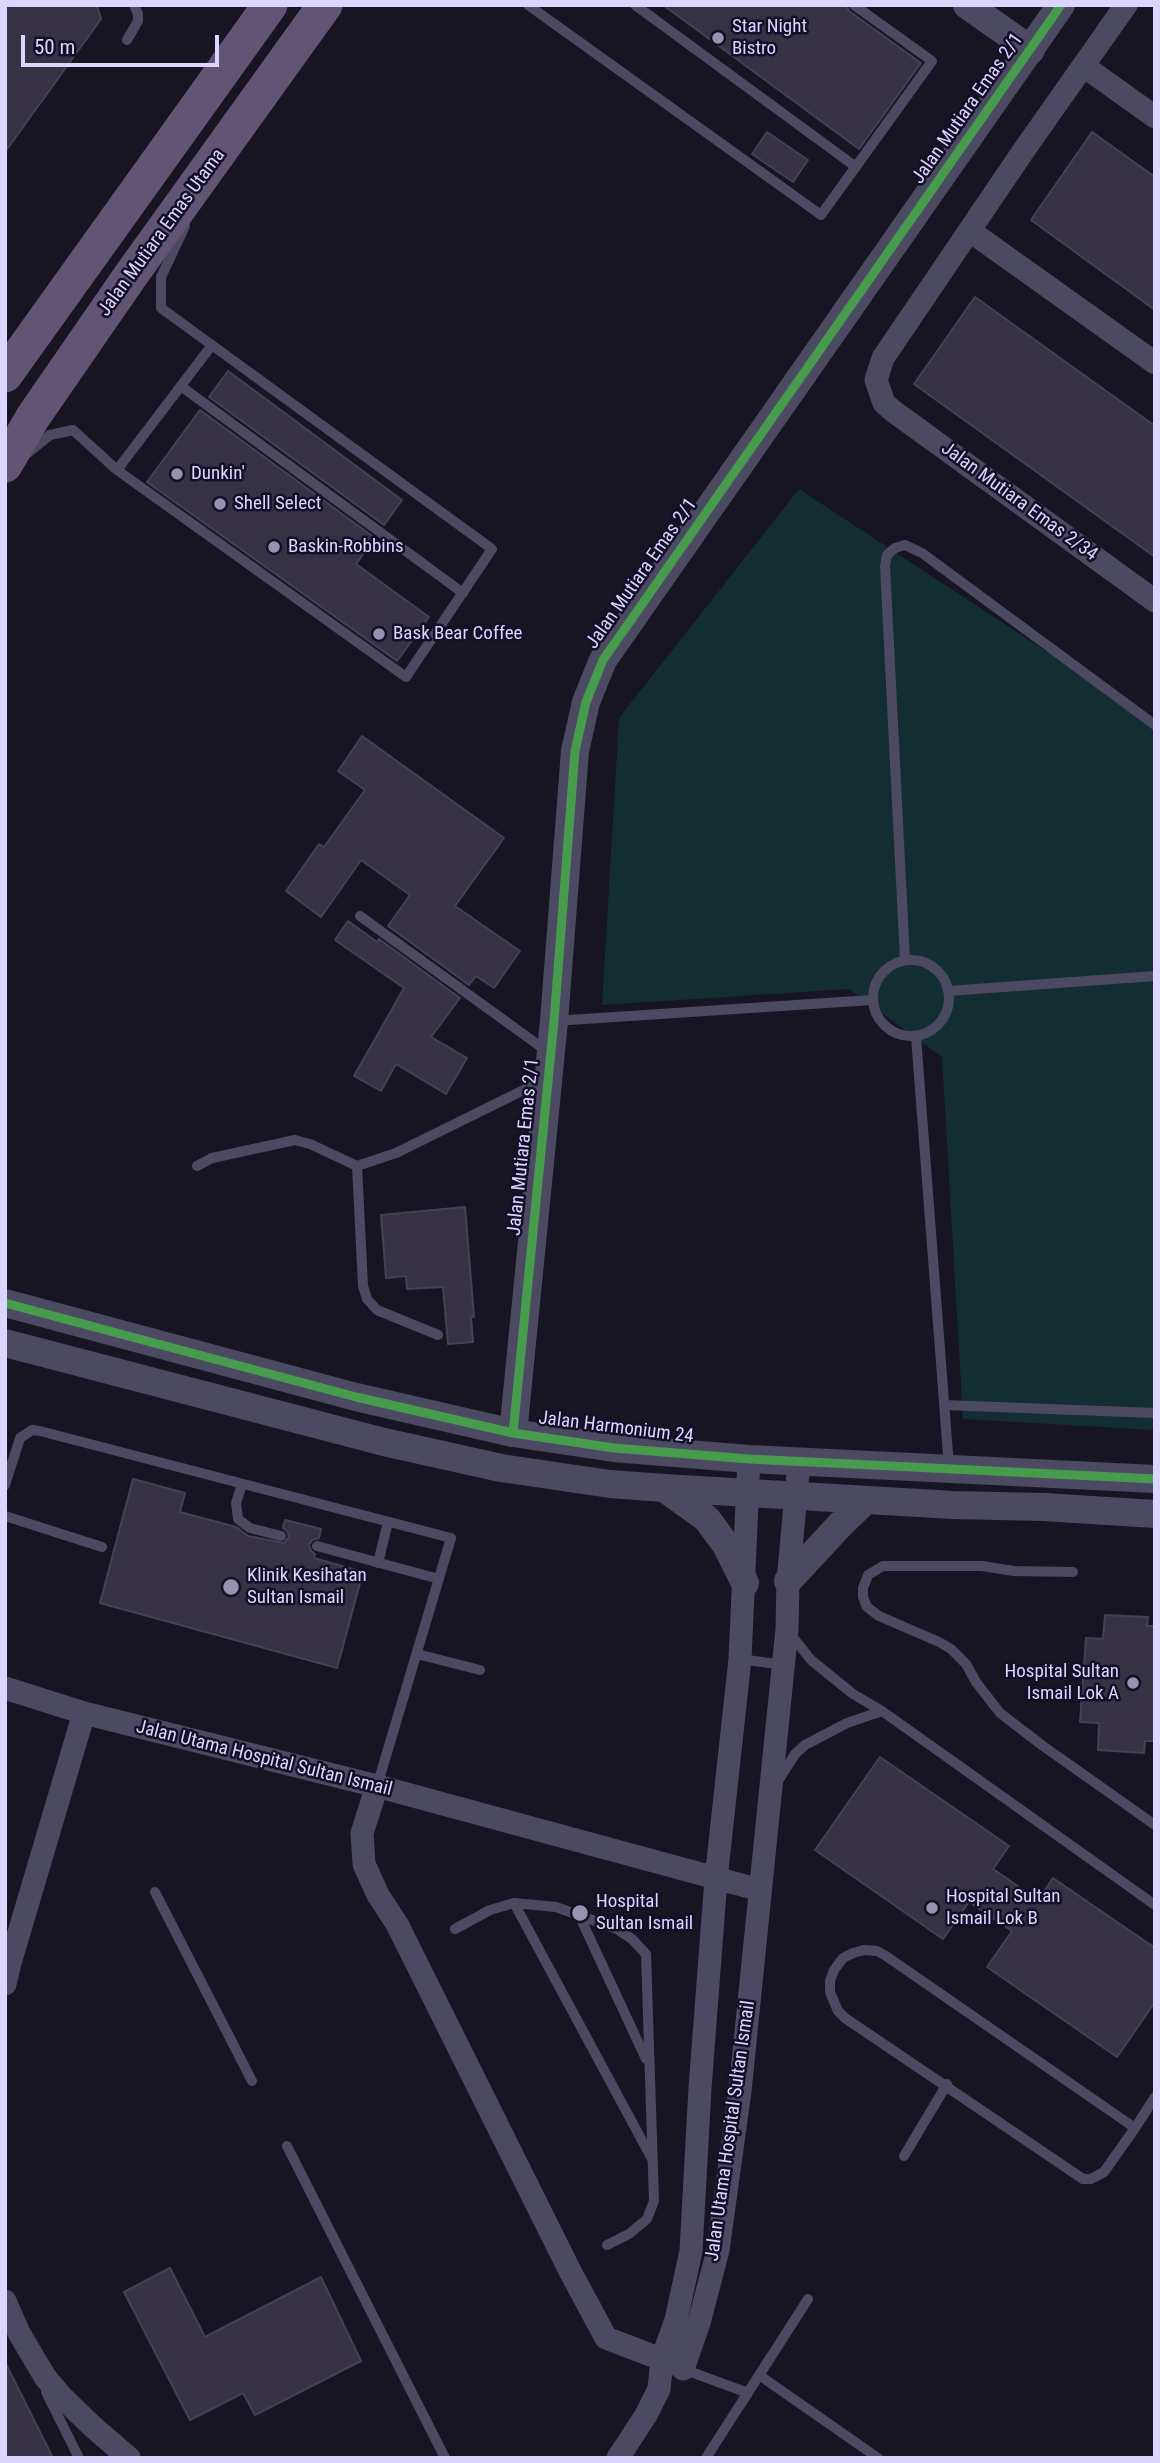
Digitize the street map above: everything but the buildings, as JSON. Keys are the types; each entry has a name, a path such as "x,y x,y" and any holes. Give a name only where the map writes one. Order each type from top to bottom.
{"main road":[{"path":"5,375 270,5"},
{"name":"Jalan Mutiara Emas Utama","path":"5,465 33,417 101,319 325,5"}],"street":[{"path":"967,5 1031,50"},
{"path":"1126,5 970,231 1155,363"},
{"name":"Jalan Mutiara Emas 2/1","path":"513,1433 554,1021 575,751 586,702 603,660 1031,50 1052,8"},
{"path":"1085,67 1155,117"},
{"name":"Jalan Mutiara Emas 2/34","path":"970,231 883,358 876,380 884,403 1155,601"},
{"name":"Jalan Harmonium 24","path":"5,1303 356,1397 513,1433 614,1448 749,1459 1155,1479"},
{"path":"5,1343 384,1442 488,1465 610,1484 1155,1514"},
{"path":"618,2458 646,2415 659,2389 662,2359 676,2320 691,2251 716,1879 740,1659 749,1459"},
{"name":"Jalan Utama Hospital Sultan Ismail","path":"683,2369 699,2323 718,2250 740,2091 787,1629 788,1581 799,1461"},
{"path":"664,1488 706,1519 726,1545 745,1583"},
{"path":"788,1581 839,1525 866,1500"},
{"name":"Jalan Utama Hospital Sultan Ismail","path":"5,1688 85,1713 377,1786 760,1890"},
{"path":"5,1984 9,1963 85,1713"},
{"path":"377,1786 362,1833 364,1864 370,1878 397,1924 606,2338 683,2369 659,2389"},
{"path":"5,2301 19,2333 45,2377 92,2426 129,2458"}],"lane":[{"path":"127,40 138,21 134,5"},
{"path":"528,5 821,215 932,61 854,5"},
{"path":"635,5 856,167"},
{"path":"5,478 23,456 50,435 73,430 117,470 407,677 492,549 161,308 161,277 212,163"},
{"path":"117,470 212,345"},
{"path":"182,387 463,593"},
{"path":"905,960 885,565 887,555 895,548 905,545 922,553 1155,724"},
{"path":"197,1166 212,1158 295,1140 310,1144 357,1167 396,1153 549,1066 360,916"},
{"path":"905,960 924,962 933,967 940,974 948,991 949,1002 942,1021 935,1028 916,1037 895,1034 886,1028 879,1020 873,1000 876,982 881,974 905,960"},
{"path":"948,991 1155,976"},
{"path":"554,1021 873,1000"},
{"path":"916,1037 949,1468"},
{"path":"357,1167 363,1286 367,1299 377,1310 438,1335"},
{"path":"944,1405 1155,1413"},
{"path":"5,1485 20,1438 32,1430 451,1538 377,1786"},
{"path":"242,1484 236,1503 237,1519 250,1528 281,1536"},
{"path":"5,1516 102,1547"},
{"path":"378,1563 388,1522"},
{"path":"317,1546 439,1579"},
{"path":"1073,1573 1014,1571 982,1566 883,1566 868,1575 863,1597 867,1607 878,1616 951,1649 966,1664 1000,1713 1155,1825"},
{"path":"787,1629 811,1660 853,1694 882,1711 1155,1905"},
{"path":"416,1654 480,1670"},
{"path":"740,1659 783,1665"},
{"path":"770,1793 795,1754 806,1745 847,1723 882,1711"},
{"path":"155,1892 252,2081"},
{"path":"514,1903 653,2161"},
{"path":"455,1929 490,1910 514,1903 556,1907 617,1930 632,1939 646,1954 654,2201 647,2219 629,2234 607,2245"},
{"path":"579,1915 648,2065"},
{"path":"1135,2128 877,1951 864,1950 843,1958 834,1970 830,1992 838,2011 1083,2179 1098,2177 1104,2172 1135,2128 1155,2096"},
{"path":"904,2156 947,2084"},
{"path":"287,2146 445,2458"},
{"path":"706,2458 808,2299"},
{"path":"5,2311 79,2458"},
{"path":"683,2369 748,2393"},
{"path":"759,2375 878,2458"}],"green space":[{"path":"799,489 1155,723 1155,1430 963,1419 942,1057 849,989 602,1005 619,718"}],"cycle path":[{"path":"513,1433 554,1021 575,751 586,702 603,660 1061,5"},
{"path":"5,1303 356,1397 513,1433 614,1448 749,1459 1155,1479"}],"place":[{"name":"Star Night Bistro","path":"718,38"},
{"name":"Dunkin'","path":"177,474"},
{"name":"Shell Select","path":"220,504"},
{"name":"Baskin-Robbins","path":"274,547"},
{"name":"Bask Bear Coffee","path":"379,634"},
{"name":"Klinik Kesihatan Sultan Ismail","path":"231,1587"},
{"name":"Hospital Sultan Ismail Lok A","path":"1133,1683"},
{"name":"Hospital Sultan Ismail Lok B","path":"932,1908"},
{"name":"Hospital Sultan Ismail","path":"580,1913"}]}
